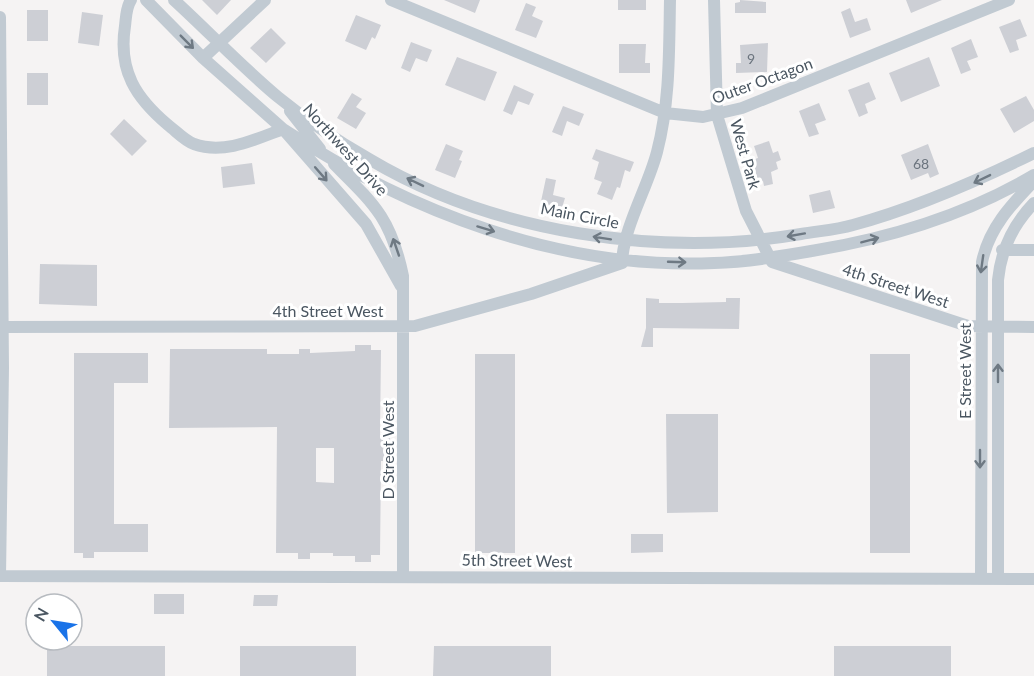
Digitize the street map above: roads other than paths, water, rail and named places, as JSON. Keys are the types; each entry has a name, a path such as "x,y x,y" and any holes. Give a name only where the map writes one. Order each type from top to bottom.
{"street":[{"name":"Northwest Drive","path":"131,0 123,39 123,58 132,87 160,118 194,144 213,147 233,147 283,129"},
{"name":"Northwest Drive","path":"146,0 203,58 283,129 366,224 404,292"},
{"name":"Main Circle","path":"174,0 280,99 369,160 422,186 525,220 582,234 625,241 708,244 761,241 850,226 914,206 976,182 1034,153"},
{"path":"203,58 265,0"},
{"name":"Outer Octagon","path":"391,0 665,113 682,116 717,115 742,108 1009,0"},
{"path":"622,261 625,241 649,182 665,113 669,88 670,0"},
{"name":"West Park","path":"714,0 717,115 746,211 761,241"},
{"path":"0,17 0,576"},
{"name":"Northwest Drive","path":"280,99 326,156 376,206 387,224 399,256 404,292 405,326"},
{"path":"283,129 326,156 414,202 481,228 551,247 622,261 713,263 771,258 861,243 934,222 987,201 1034,175"},
{"name":"E Street West","path":"981,579 980,276 985,246 1001,217 1034,181"},
{"name":"E Street West","path":"998,579 998,280 1002,250 1018,221 1034,203"},
{"path":"761,241 771,258"},
{"path":"1002,250 1034,250"},
{"name":"4th Street West","path":"771,258 772,262 968,326 1034,327"},
{"name":"4th Street West","path":"1,327 415,326 531,294 622,261"},
{"name":"D Street West","path":"403,575 405,326"},
{"name":"5th Street West","path":"0,576 403,575 1034,579"}]}
